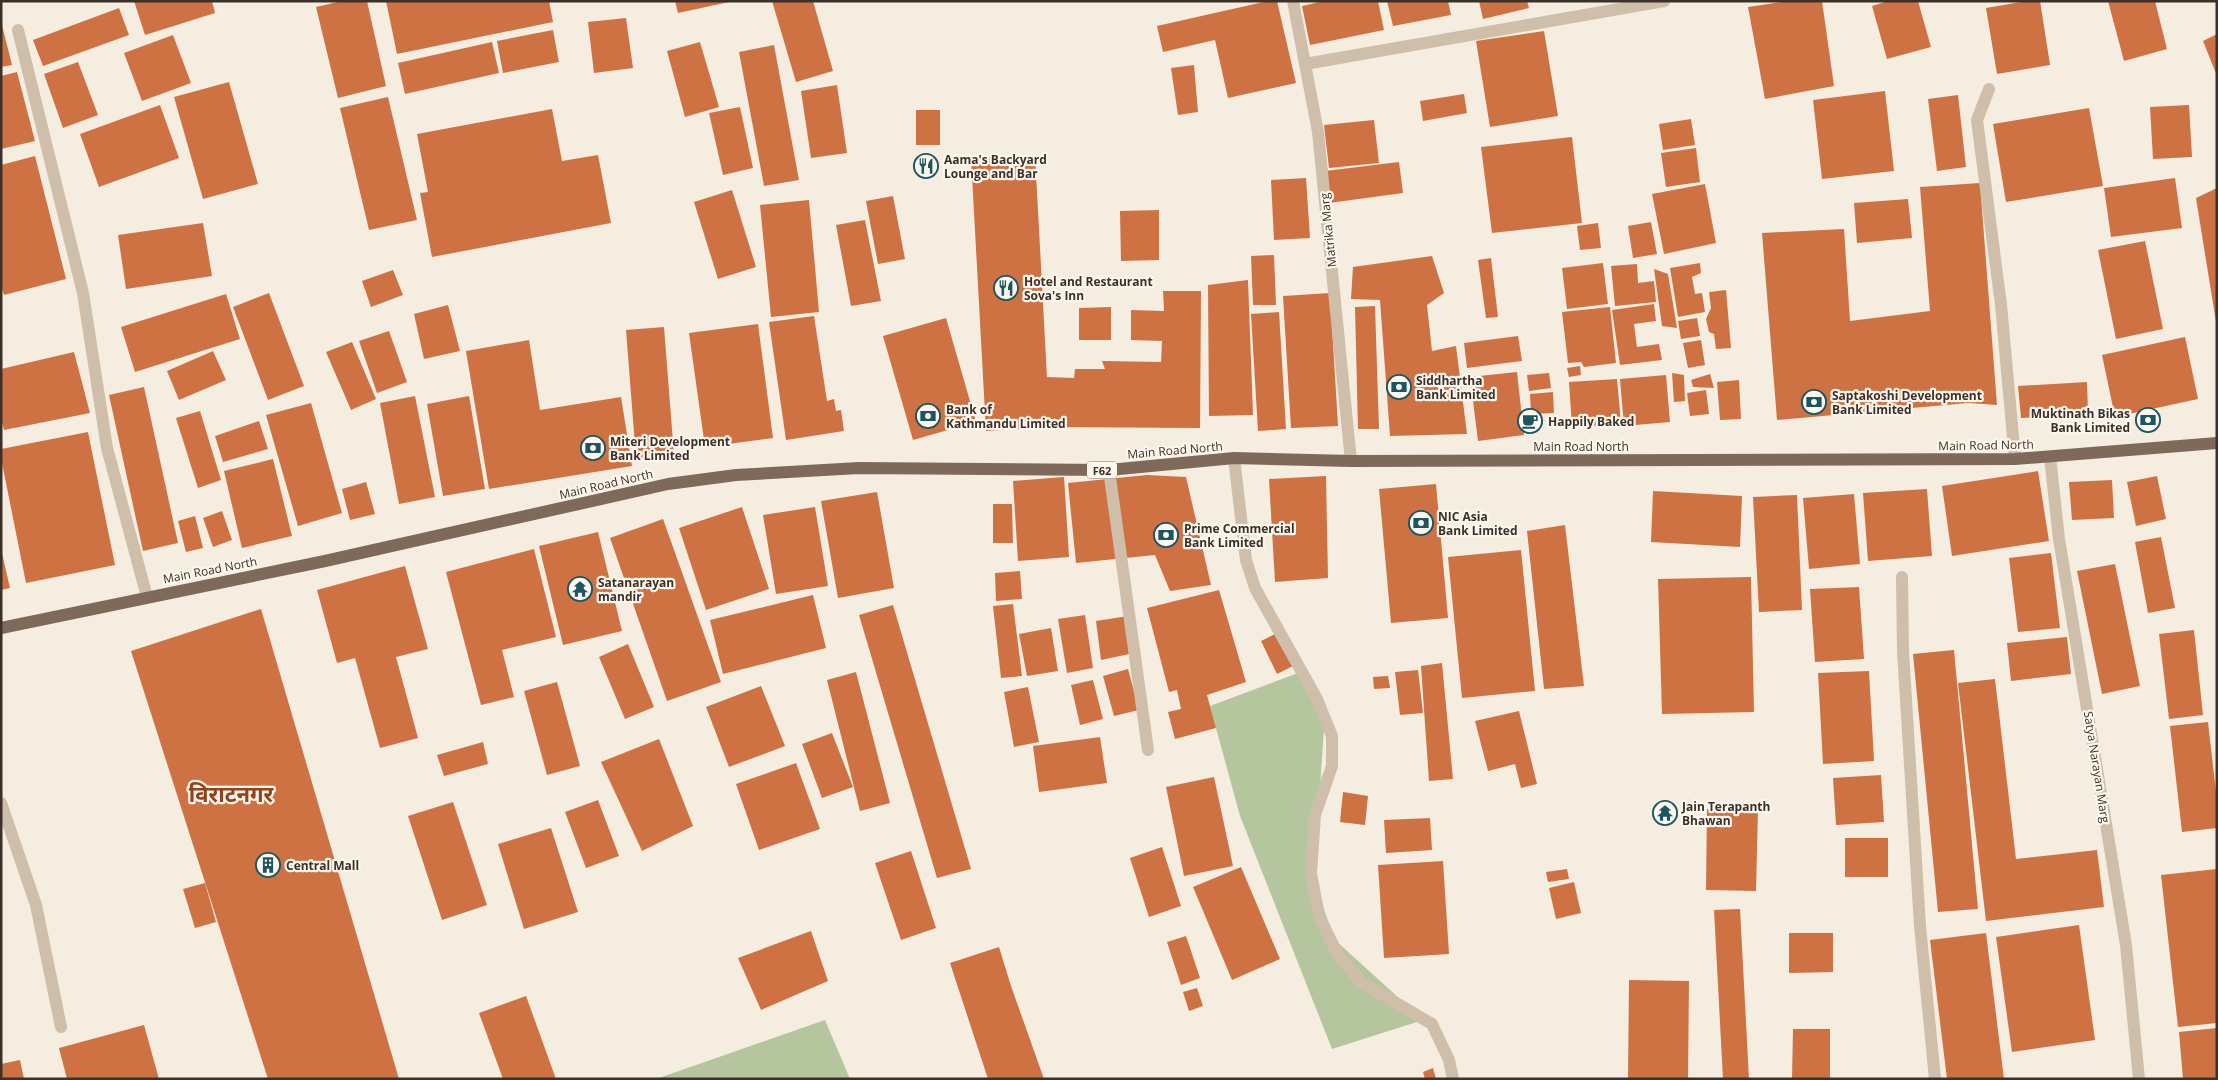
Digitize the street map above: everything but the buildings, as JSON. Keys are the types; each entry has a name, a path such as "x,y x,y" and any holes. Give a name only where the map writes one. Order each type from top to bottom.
{"main road":[{"name":"Main Road North","path":"1,628 326,561 668,484 736,475 860,468 1109,470 1234,458 1352,461 2016,459 2217,443"}],"street":[{"name":"Matrika Marg","path":"1293,1 1318,132 1352,461"},
{"path":"1305,64 1657,2"},
{"path":"18,30 83,293 107,448 147,597"},
{"path":"1989,89 1978,120 2001,305 2016,459"},
{"name":"Satya Narayan Marg","path":"2050,457 2059,539 2126,945 2139,1079"},
{"path":"1234,458 1246,560 1255,588 1318,698 1332,736 1332,766 1315,815 1314,825 1311,874 1320,916 1338,955 1362,983 1432,1024 1449,1060 1453,1079"},
{"path":"1109,470 1148,750"},
{"path":"1902,577 1903,651 1920,926 1935,1079"},
{"path":"1,803 36,905 61,1027"}],"green space":[{"path":"1306,670 1325,712 1314,882 1335,940 1423,1020 1332,1049 1240,816 1210,706"},
{"path":"825,1020 850,1079 656,1079"}],"place":[{"name":"Aama's Backyard Lounge and Bar","path":"926,166"},
{"name":"Hotel and Restaurant Sova's Inn","path":"1006,288"},
{"name":"Siddhartha Bank Limited","path":"1399,387"},
{"name":"Saptakoshi Development Bank Limited","path":"1814,402"},
{"name":"Bank of Kathmandu Limited","path":"928,416"},
{"name":"Muktinath Bikas Bank Limited","path":"2148,420"},
{"name":"Happily Baked","path":"1530,421"},
{"name":"Miteri Development Bank Limited","path":"593,448"},
{"name":"NIC Asia Bank Limited","path":"1421,523"},
{"name":"Prime Commercial Bank Limited","path":"1166,535"},
{"name":"Satanarayan mandir","path":"580,589"},
{"name":"Jain Terapanth Bhawan","path":"1665,813"},
{"name":"Central Mall","path":"268,865"}],"district":[{"name":"विराटनगर","path":"231,793"}]}
